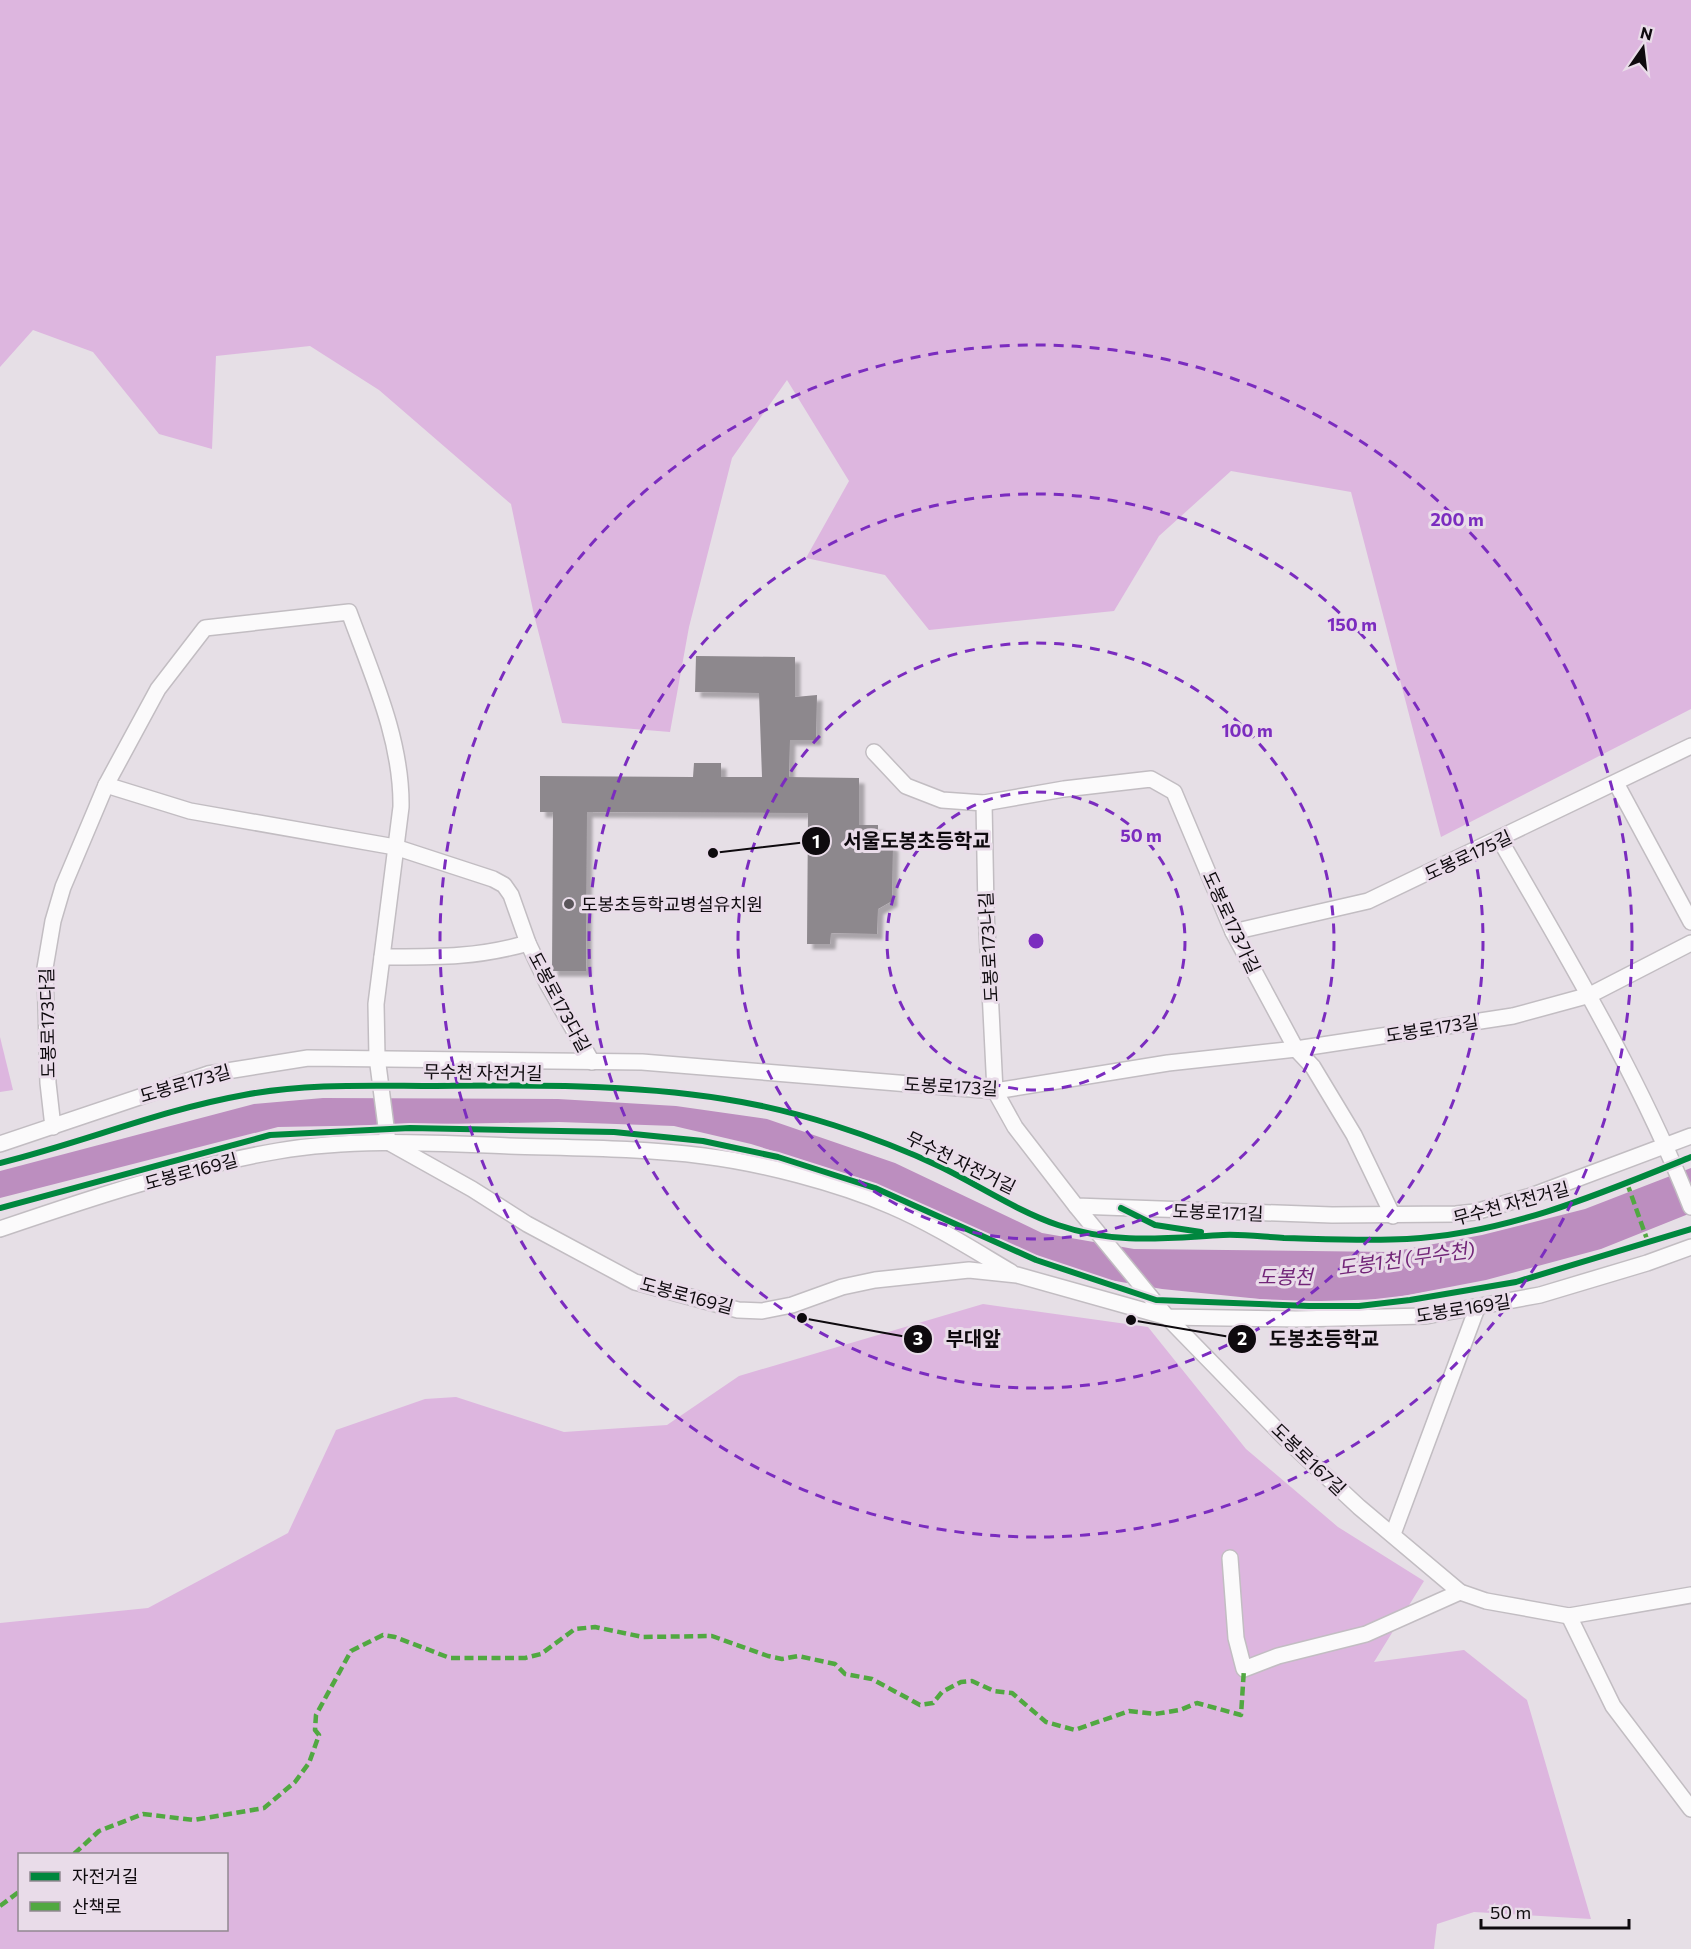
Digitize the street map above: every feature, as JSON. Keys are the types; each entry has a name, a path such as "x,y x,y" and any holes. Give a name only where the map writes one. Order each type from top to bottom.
{"street":[{"name":"도봉로173다길","path":"53,1127 44,992 48,945 63,887 106,785 158,689 205,628 349,612 398,757 402,777 401,807 395,847"},
{"name":"도봉로175길","path":"1233,932 1368,901 1500,840 1691,746"},
{"path":"874,752 906,786 920,793 942,800 984,803"},
{"name":"도봉로173가길","path":"984,803 1064,789 1151,779 1174,792 1233,932 1296,1049"},
{"path":"1616,783 1691,922"},
{"name":"도봉로173다길","path":"106,785 190,811 395,847 473,871 504,885 511,895 528,943 547,983 592,1062"},
{"name":"도봉로173나길","path":"984,803 986,910 995,1091"},
{"path":"1500,840 1590,995 1669,1150 1691,1207"},
{"path":"387,1138 378,1063 376,1004 395,847"},
{"name":"도봉로173다길","path":"382,957 464,957 496,952 528,943"},
{"name":"도봉로173길","path":"0,1144 208,1074 308,1058 378,1063 592,1062 695,1065 995,1091 1168,1063 1296,1049 1513,1016 1590,995 1691,943"},
{"path":"1296,1049 1313,1067 1354,1135 1393,1216"},
{"path":"995,1091 1015,1127 1076,1206"},
{"name":"도봉로171길","path":"1076,1206 1393,1216 1456,1214 1499,1206 1669,1150 1691,1136"},
{"name":"도봉로169길","path":"0,1229 144,1183 248,1156 387,1138 669,1152 731,1160 800,1177 891,1206 937,1229 1017,1275"},
{"name":"도봉로169길","path":"387,1138 527,1224 635,1282 738,1310 772,1309 842,1287 918,1274 969,1270 1017,1275 1163,1313 1363,1319 1426,1316 1477,1308 1590,1281 1691,1247"},
{"name":"도봉로167길","path":"1076,1206 1163,1313 1286,1439 1359,1507 1460,1592 1486,1601 1569,1616 1691,1595"},
{"path":"1393,1534 1477,1308"},
{"path":"1230,1558 1236,1638 1244,1669 1278,1656 1366,1634 1460,1592"},
{"path":"1569,1616 1613,1706 1691,1809"}],"shaded area":[{"path":"0,0 1691,0 1691,709 1441,837 1351,492 1231,471 1159,536 1114,611 929,630 885,575 806,558 849,481 787,380 732,458 689,627 670,732 562,723 534,615 511,504 379,390 310,346 216,356 212,449 159,434 93,352 33,330 0,367"},
{"path":"0,1037 13,1090 0,1092"},
{"path":"983,1304 1148,1327 1246,1449 1338,1527 1424,1581 1374,1662 1464,1650 1527,1700 1591,1919 1474,1912 1437,1924 1434,1949 0,1949 0,1623 148,1608 288,1533 336,1430 425,1399 456,1397 564,1432 667,1425 739,1376"}],"water":[{"name":"도봉천","path":"323,1098 558,1099 676,1106 767,1119 895,1163 1042,1233 1134,1249 1391,1252 1482,1235 1585,1209 1691,1168 1691,1213 1601,1249 1486,1280 1387,1299 1288,1302 1162,1289 1098,1278 1032,1254 865,1180 751,1144 674,1126 559,1122 278,1127 0,1198 0,1171 254,1104"}],"building":[{"path":"696,656 795,657 795,697 817,695 816,740 790,740 789,777 859,778 859,825 878,825 878,837 893,846 892,901 878,909 877,934 831,933 830,944 807,944 808,813 587,812 586,971 552,971 553,812 540,812 540,776 693,777 694,763 721,763 721,777 762,777 759,693 695,692"}],"marked path":[{"path":"1627,1183 1648,1242"},
{"path":"75,1853 99,1831 143,1814 194,1820 264,1808 295,1782 309,1763 319,1735 315,1730 316,1715 351,1651 383,1635 395,1637 450,1658 525,1658 541,1654 575,1629 595,1627 643,1637 712,1636 768,1656 782,1659 798,1656 835,1664 845,1674 872,1679 920,1705 933,1703 942,1692 961,1682 972,1681 994,1691 1012,1693 1046,1722 1075,1730 1129,1711 1155,1714 1180,1710 1197,1703 1241,1715 1244,1669"},
{"path":"0,1906 18,1892"}],"cycle path":[{"name":"무수천 자전거길","path":"0,1163 182,1109 268,1091 364,1086 544,1086 653,1090 751,1104 835,1126 916,1156 956,1174 1028,1213 1079,1231 1140,1239 1246,1235 1376,1240 1444,1236 1516,1221 1587,1198 1691,1157"},
{"path":"0,1208 270,1135 410,1128 614,1132 703,1141 778,1157 875,1188 1036,1260 1156,1300 1309,1306 1359,1306 1410,1300 1516,1282 1691,1229"},
{"path":"1121,1208 1155,1225 1201,1232"}],"place":[{"name":"서울도봉초등학교","path":"713,853"},
{"name":"도봉초등학교병설유치원","path":"569,904"},
{"name":"부대앞","path":"802,1318"},
{"name":"도봉초등학교","path":"1131,1320"}],"water label":[{"name":"도봉1천 (무수천)","path":"1406,1258"}]}
